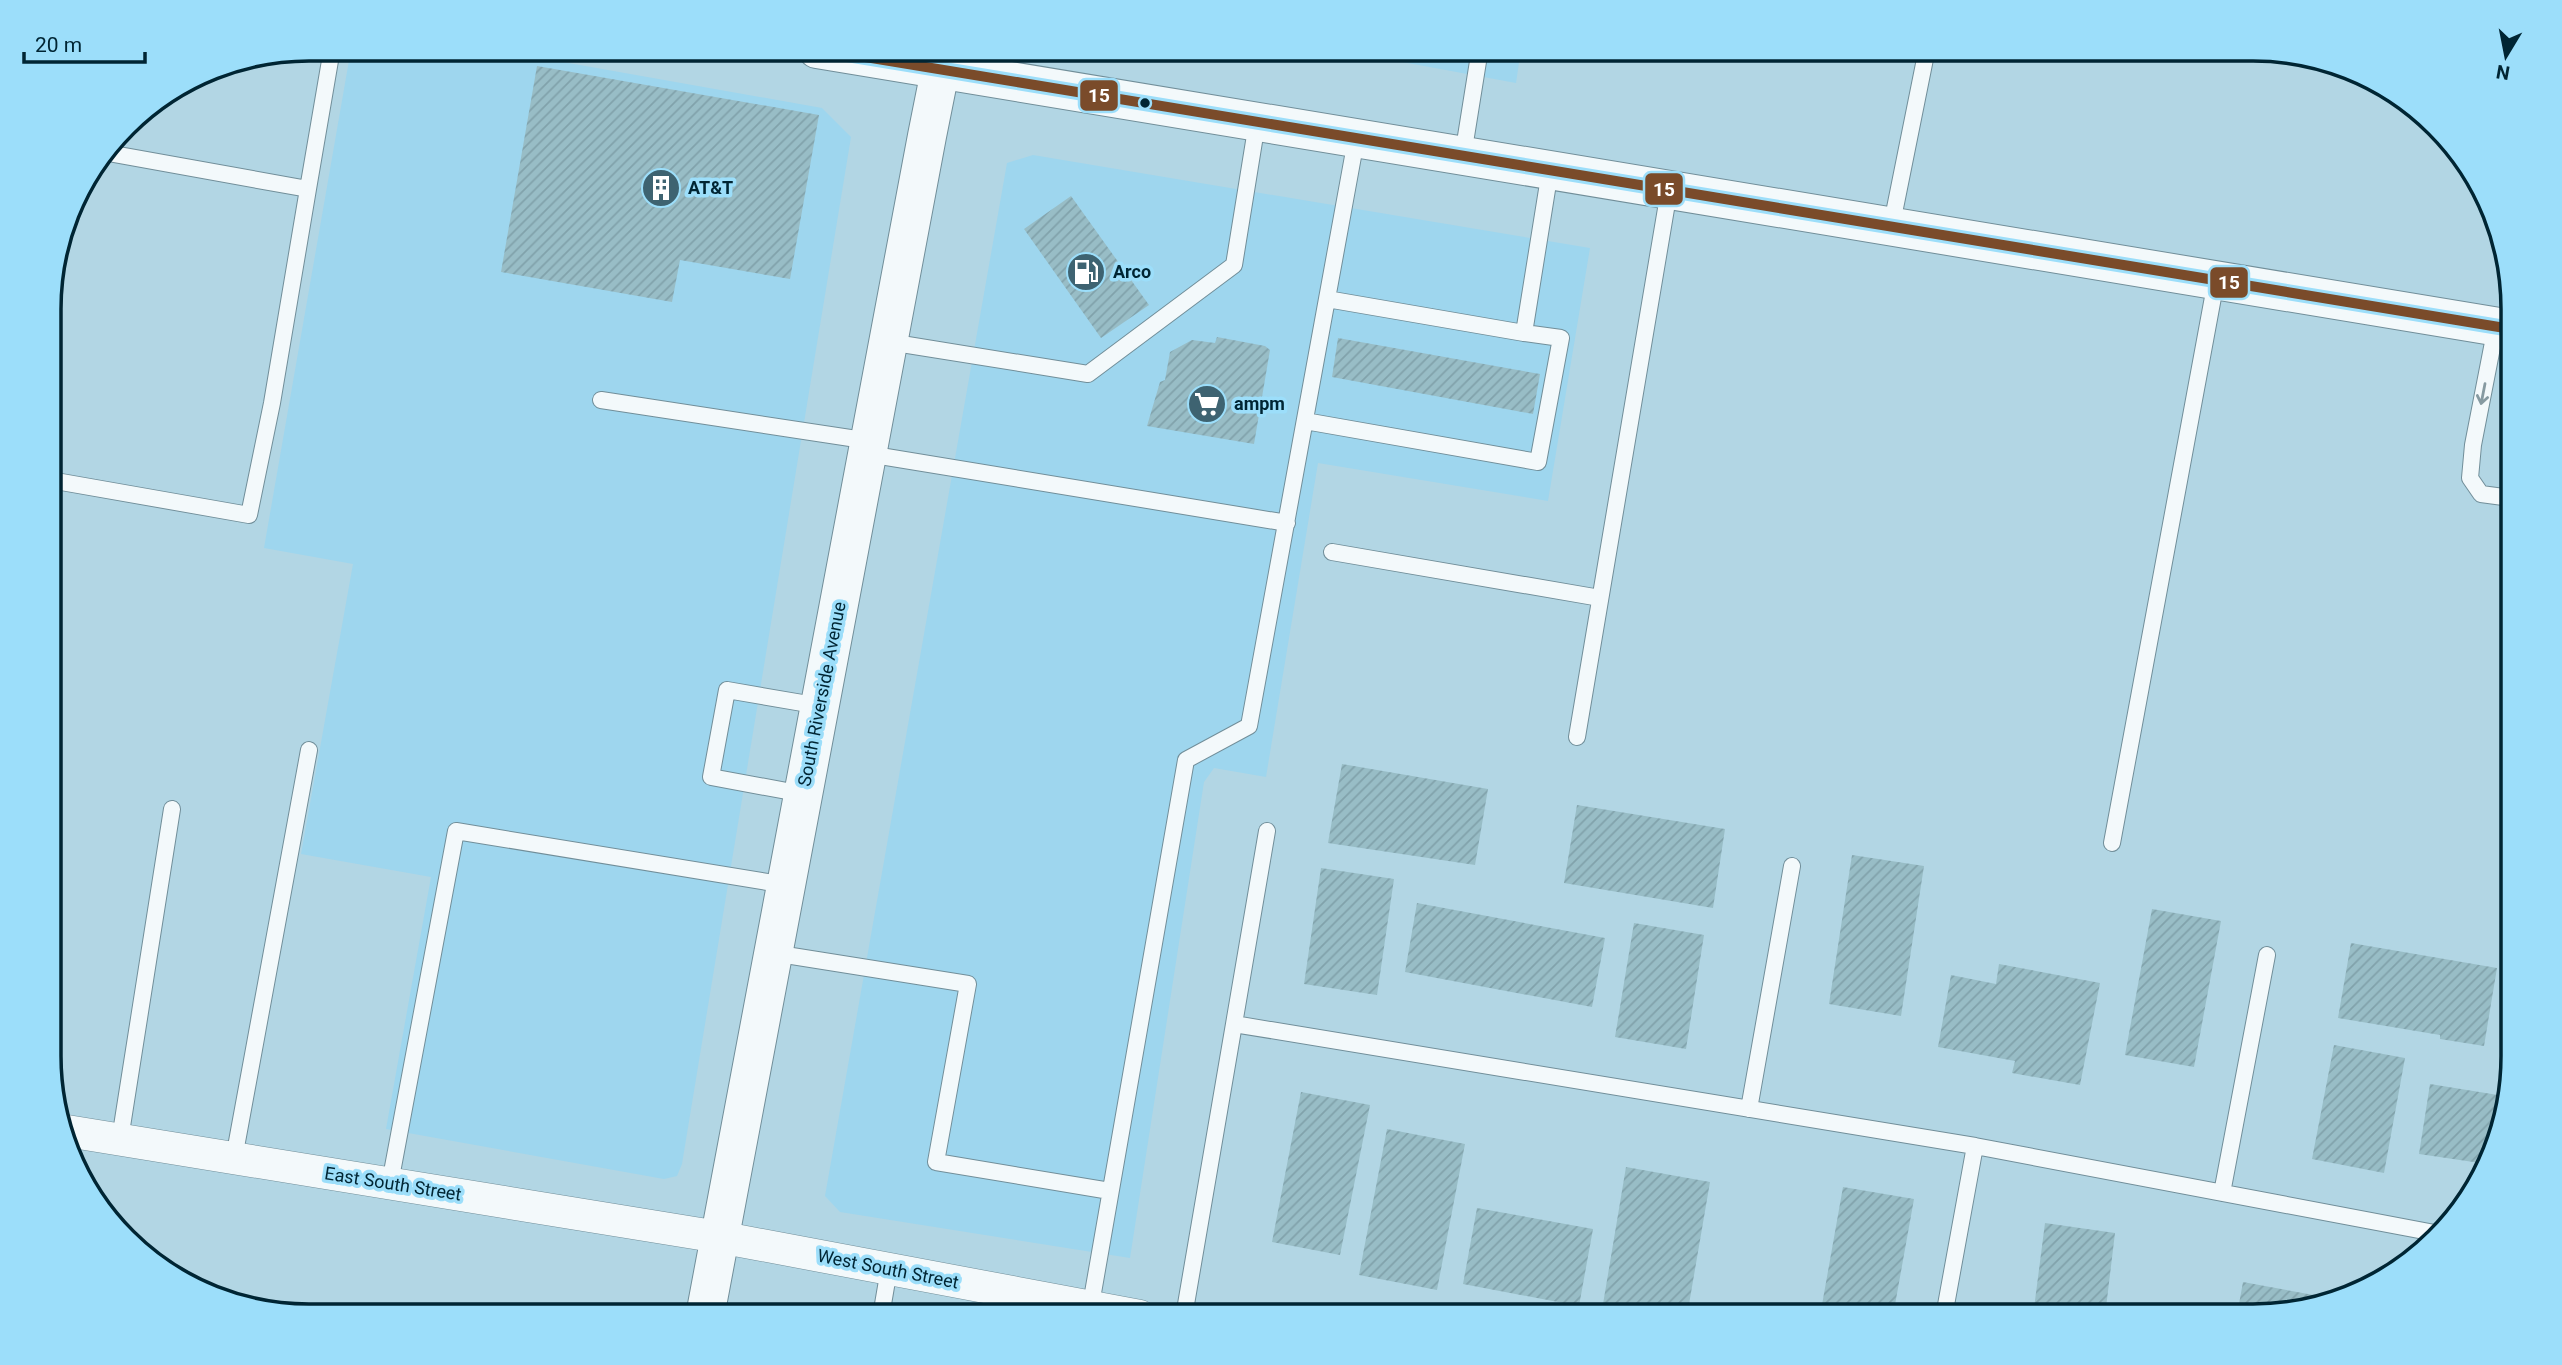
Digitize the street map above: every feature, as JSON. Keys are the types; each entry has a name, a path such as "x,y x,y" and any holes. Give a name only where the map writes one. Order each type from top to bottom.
{"main road":[{"name":"South Riverside Avenue","path":"707,1304 945,61"},
{"path":"973,61 1257,123 2501,328"}],"street":[{"name":"East South Street","path":"73,1131 719,1237"},
{"name":"West South Street","path":"719,1237 1056,1304"}],"lane":[{"path":"62,482 250,515 272,403 330,61"},
{"path":"1463,158 1478,61"},
{"path":"1891,228 1925,61"},
{"path":"889,342 1088,374 1234,265 1257,123"},
{"path":"1090,1304 1186,760 1249,726 1356,140"},
{"path":"116,154 308,189"},
{"path":"1524,332 1550,172"},
{"path":"1577,737 1669,191"},
{"path":"2112,843 2216,281"},
{"path":"1305,421 1538,462 1561,338 1327,299"},
{"path":"2501,339 2473,445 2470,478 2481,494 2501,497"},
{"path":"601,400 1287,523"},
{"path":"1332,552 1600,598"},
{"path":"803,794 711,777 727,690 820,706"},
{"path":"234,1158 309,750"},
{"path":"120,1139 172,809"},
{"path":"390,1183 456,831 786,885"},
{"path":"1186,1304 1267,831"},
{"path":"1749,1109 1792,866"},
{"path":"773,953 968,984 936,1162 1110,1191"},
{"path":"2222,1193 2267,955"},
{"path":"1234,1024 1975,1146 2427,1232"},
{"path":"1946,1304 1975,1146"},
{"path":"883,1304 889,1269"}],"shaded area":[{"path":"349,61 557,61 822,108 851,137 682,1164 677,1176 664,1179 386,1129 431,877 301,854 353,564 264,548"},
{"path":"1397,61 1519,61 1516,83"},
{"path":"1033,155 1590,248 1548,501 1318,463 1266,777 1214,768 1204,782 1130,1258 840,1212 825,1196 1007,163"}],"building":[{"name":"AT&T","path":"537,66 819,115 790,279 680,260 672,302 501,272"},
{"path":"1071,196 1149,305 1101,338 1024,229"},
{"name":"ampm","path":"1217,337 1265,346 1270,350 1254,444 1147,426 1160,382 1165,380 1170,352 1192,340 1215,343"},
{"path":"1338,338 1540,374 1533,414 1332,377"},
{"path":"1342,764 1488,789 1475,865 1328,843"},
{"path":"1577,805 1725,829 1713,908 1564,883"},
{"path":"1852,855 1924,866 1901,1016 1829,1004"},
{"path":"1321,868 1394,879 1377,995 1304,984"},
{"path":"1417,903 1605,938 1592,1007 1405,972"},
{"path":"2152,909 2221,921 2194,1067 2125,1055"},
{"path":"1634,923 1704,935 1686,1049 1615,1037"},
{"path":"2351,943 2497,968 2484,1046 2440,1039 2440,1035 2338,1018"},
{"path":"1999,964 2100,983 2080,1085 2012,1073 2015,1061 1938,1047 1951,975 1996,984"},
{"path":"2334,1045 2405,1058 2384,1173 2312,1159"},
{"path":"2430,1084 2498,1095 2488,1135 2476,1162 2419,1154"},
{"path":"1301,1092 1370,1105 1340,1255 1272,1242"},
{"path":"1387,1129 1465,1144 1437,1290 1359,1275"},
{"path":"1626,1167 1710,1182 1689,1304 1603,1304"},
{"path":"1843,1187 1914,1199 1895,1304 1822,1304"},
{"path":"1477,1208 1593,1229 1579,1304 1463,1284"},
{"path":"2045,1223 2115,1233 2106,1304 2035,1304"},
{"path":"2243,1282 2316,1295 2285,1302 2239,1304"}],"transit line":[{"name":"15","path":"890,61 2501,327"}],"place":[{"name":"AT&T","path":"661,188"},
{"name":"Arco","path":"1086,272"},
{"name":"ampm","path":"1207,404"}]}
